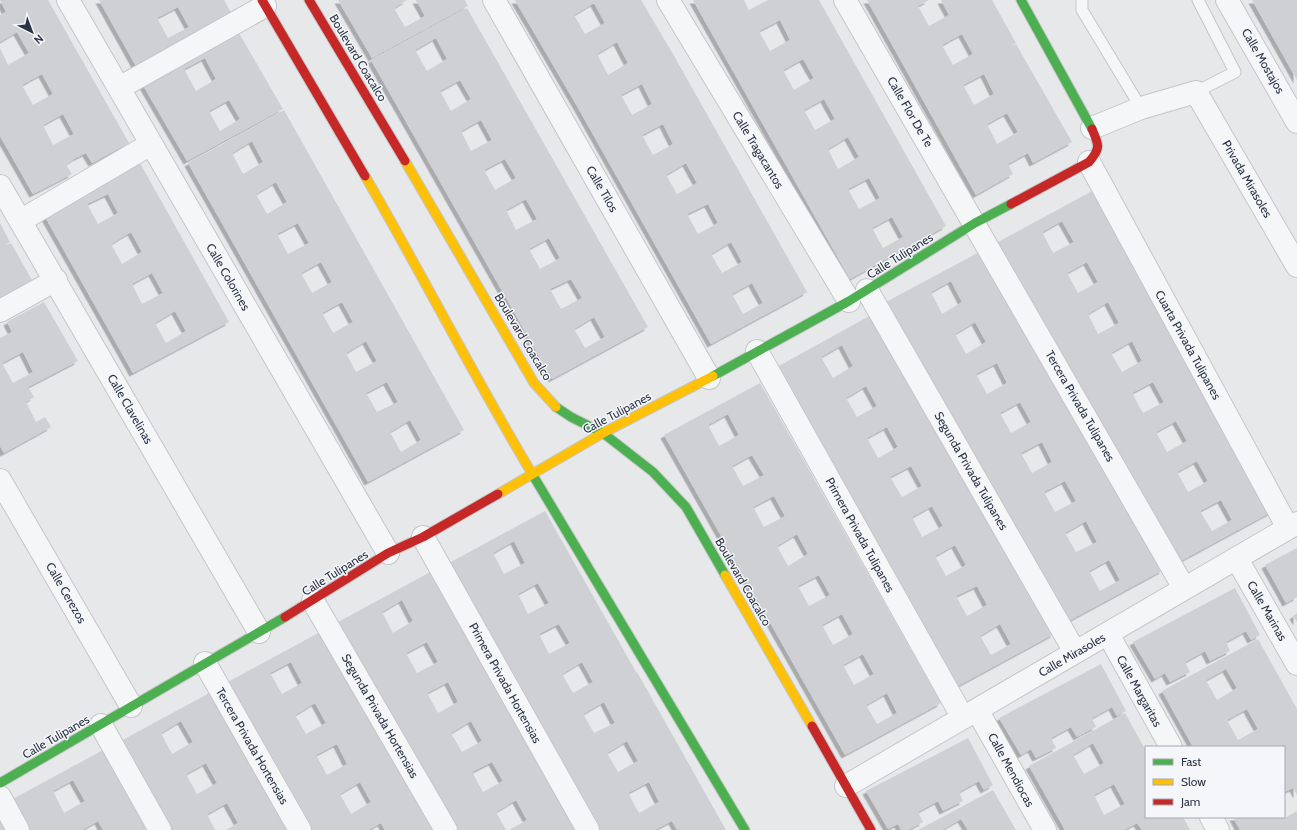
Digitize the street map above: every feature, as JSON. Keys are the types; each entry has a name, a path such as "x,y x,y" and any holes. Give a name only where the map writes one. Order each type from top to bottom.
{"main road":[{"name":"Boulevard Coacalco","path":"309,0 469,269 534,383 553,405 571,417 603,433 653,472 686,507 871,830"},
{"path":"1021,0 1092,128 1098,143 1098,151 1089,162"},
{"path":"263,3 411,254 504,425 745,830"},
{"name":"Calle Tulipanes","path":"0,783 205,663 313,602 388,553 423,537 603,433 710,378 858,296 975,224 1089,162"}],"street":[{"name":"Calle Colorines","path":"68,0 388,553"},
{"name":"Calle Tilos","path":"494,0 710,378"},
{"name":"Calle Tragacantos","path":"668,0 858,296"},
{"name":"Calle Flor De Te","path":"845,0 975,224"},
{"name":"Calle Mostajos","path":"1227,0 1297,122"},
{"path":"119,88 263,3"},
{"path":"1092,128 1141,108 1196,92"},
{"name":"Privada Mirasoles","path":"1196,92 1297,266"},
{"path":"20,221 151,144"},
{"name":"Cuarta Privada Tulipanes","path":"1089,162 1293,526"},
{"name":"Calle Clavelinas","path":"0,186 56,280 259,632"},
{"name":"Tercera Privada Tulipanes","path":"975,224 1184,588"},
{"path":"0,311 56,280"},
{"name":"Segunda Privada Tulipanes","path":"858,296 1075,652"},
{"name":"Primera Privada Tulipanes","path":"757,351 970,714"},
{"name":"Calle Cerezos","path":"0,480 131,706"},
{"name":"Calle Mirasoles","path":"846,786 1108,634 1184,588 1293,526"},
{"name":"Primera Privada Hortensias","path":"423,537 588,830"},
{"name":"Calle Marinas","path":"1237,559 1297,664"},
{"name":"Segunda Privada Hortensias","path":"313,602 446,830"},
{"name":"Calle Margaritas","path":"1108,634 1170,746"},
{"name":"Tercera Privada Hortensias","path":"205,663 300,830"},
{"name":"Calle Mendiocas","path":"970,714 1044,830"},
{"path":"101,725 160,830"},
{"path":"0,797 18,830"},
{"path":"1212,818 1218,830"}],"lane":[{"path":"1082,0 1082,10 1141,108"},
{"path":"1196,92 1236,72 1198,0"}],"building":[{"path":"0,0 48,0 129,143 92,163 86,153 74,159 66,165 72,174 33,194 0,136 0,48 8,65 29,53 17,32 0,42 0,15 6,12","holes":["42,74 53,94 33,105 22,85","63,114 74,134 53,145 43,125"]},
{"path":"99,0 224,0 233,16 137,68","holes":["178,7 189,27 168,38 157,18"]},
{"path":"338,0 407,0 394,8 405,27 425,16 416,0 465,0 468,6 372,58"},
{"path":"515,0 641,0 807,292 711,344 577,106","holes":["594,3 605,23 585,34 574,15","617,42 628,63 608,75 597,54","642,84 652,104 632,115 621,95","663,124 673,144 653,155 642,135","686,163 697,183 677,194 666,175","708,204 718,223 698,234 687,214","731,242 742,262 722,273 711,254","752,283 763,303 743,314 732,294"]},
{"path":"693,0 744,0 749,10 768,0 819,0 946,226 850,279","holes":["780,20 790,40 770,51 759,31","803,59 814,78 794,90 783,70","824,99 835,119 815,130 804,110","848,137 859,157 838,169 828,149","869,178 880,198 859,209 848,189","892,217 903,237 883,248 872,228"]},
{"path":"867,0 929,0 918,6 929,26 949,15 941,0 992,0 1016,43 1008,48 1016,44 1072,142 1033,163 1028,153 1008,164 1013,174 976,195","holes":["962,34 973,54 953,65 942,45","984,74 994,94 974,105 963,85","1007,113 1018,132 997,144 987,124"]},
{"path":"1252,0 1297,0 1297,80 1274,39"},
{"path":"467,8 648,327 552,379 371,60","holes":["436,38 447,59 427,71 415,50","460,80 471,99 451,111 440,91","481,120 492,140 471,151 461,131","505,159 516,178 495,190 484,170","526,199 537,219 516,230 506,210","549,238 560,258 540,269 529,249","571,279 582,298 561,309 550,289","594,317 605,337 585,348 574,329"]},
{"path":"236,28 283,109 187,161 140,80","holes":["205,58 216,79 196,91 184,69","229,100 240,119 220,131 209,111"]},
{"path":"284,110 464,430 368,482 188,163","holes":["252,141 263,162 243,174 232,153","276,182 287,202 267,214 256,194","298,223 309,243 288,254 277,234","321,262 332,282 312,293 301,273","342,302 353,322 333,333 322,313","366,341 377,361 356,372 346,353","387,382 398,402 377,412 366,393","410,420 421,440 401,452 390,432"]},
{"path":"140,163 229,322 133,373 44,215","holes":["108,194 118,213 98,224 87,204","131,232 142,252 122,264 111,244","152,273 163,293 142,304 132,284","175,311 186,331 166,343 155,323"]},
{"path":"1094,190 1275,510 1179,562 998,242","holes":["1062,221 1074,242 1053,253 1042,232","1087,262 1098,282 1078,293 1067,273","1108,302 1119,323 1098,334 1088,314","1132,341 1142,361 1122,372 1111,353","1153,382 1164,402 1143,413 1132,393","1176,421 1187,441 1167,452 1156,432","1197,461 1208,481 1188,492 1177,472","1221,500 1232,520 1212,531 1200,511"]},
{"path":"0,223 10,242 2,247 11,243 33,282 0,299"},
{"path":"983,250 1074,411 1065,416 1074,412 1163,570 1067,622 886,302","holes":["951,281 962,302 942,314 931,292","975,322 986,342 966,354 955,334","997,363 1007,383 987,394 976,374","1020,402 1031,422 1011,433 1000,413","1042,442 1052,462 1032,473 1021,453","1065,481 1076,501 1055,512 1044,492","1086,521 1097,542 1076,552 1065,533","1109,560 1120,580 1100,591 1089,571"]},
{"path":"44,302 78,361 28,387 34,397 26,402 36,422 45,417 51,427 4,453 0,446 0,338 12,332 7,322","holes":["23,352 33,372 13,383 2,363"]},
{"path":"873,314 965,475 956,480 965,476 1054,634 958,686 777,367","holes":["842,345 853,366 833,378 821,357","866,386 877,406 857,417 846,398","887,427 898,447 878,458 867,438","911,466 922,486 902,497 890,477","932,506 943,526 922,537 912,517","955,545 966,565 946,576 935,556","977,586 987,605 967,616 956,596","1000,624 1011,644 991,655 980,636"]},
{"path":"760,383 941,703 845,755 664,435","holes":["728,414 739,435 719,446 708,425","752,455 764,475 743,486 732,466","774,496 785,516 764,527 753,507","797,534 808,554 788,566 777,546","819,575 830,595 809,606 798,586","842,614 853,634 833,645 822,625","863,654 874,674 854,685 843,665","887,693 897,713 877,724 866,705"]},
{"path":"545,511 636,672 628,677 637,672 726,830 677,830 672,821 655,830 600,830 449,563","holes":["514,541 525,563 504,574 493,553","538,583 549,603 528,614 518,594","559,624 570,643 549,654 539,634","582,662 593,682 573,693 562,674","604,702 615,723 594,733 583,714","627,741 638,761 618,772 607,753","649,782 659,802 639,813 628,793"]},
{"path":"1297,548 1297,597 1286,603 1265,565"},
{"path":"434,570 581,830 509,830 527,820 516,800 496,812 506,830 456,830 338,622","holes":["402,600 413,621 393,633 382,612","427,642 438,662 417,673 406,653","448,682 458,702 438,713 427,693","471,721 482,741 462,752 451,733","492,762 503,781 483,792 472,772"]},
{"path":"1235,588 1260,635 1251,640 1246,631 1226,642 1230,651 1210,661 1205,651 1185,662 1190,672 1170,682 1165,673 1155,679 1133,642"},
{"path":"1297,613 1297,622 1293,616"},
{"path":"322,631 413,792 407,796 414,793 435,830 385,830 381,823 368,830 310,830 226,683","holes":["291,662 302,683 282,694 270,673","315,703 326,723 306,734 295,715","337,744 347,764 327,775 316,755","360,782 371,802 351,814 340,794"]},
{"path":"1258,639 1297,709 1297,795 1293,788 1285,792 1285,746 1192,746 1162,691","holes":["1226,669 1237,688 1217,700 1206,680","1247,709 1258,729 1238,740 1227,720"]},
{"path":"1101,664 1126,711 1117,716 1112,707 1092,718 1096,727 1077,737 1071,727 1051,738 1056,748 1036,758 1031,749 1021,755 999,718"},
{"path":"213,691 292,830 226,830 238,823 227,803 207,814 215,830 167,830 117,743","holes":["181,721 193,742 172,754 161,733","206,763 217,783 197,794 186,774"]},
{"path":"1125,713 1145,749 1145,818 1184,818 1190,830 1142,830 1137,823 1124,830 1065,830 1029,766","holes":["1093,743 1104,763 1084,774 1073,755","1114,784 1125,804 1104,815 1094,795"]},
{"path":"968,738 993,785 984,790 979,781 959,792 963,801 943,811 938,801 918,812 923,822 908,830 901,830 898,824 888,829 866,791"},
{"path":"105,749 151,830 103,830 98,821 82,830 25,830 9,801","holes":["73,780 85,801 64,813 53,791"]},
{"path":"993,790 1016,830 968,830 961,819 942,830 918,830"},
{"path":"0,811 11,830 0,830"},
{"path":"1297,811 1297,830 1240,830 1234,818 1283,819"}],"traffic: fast":[{"path":"1021,0 1092,129"},
{"path":"713,376 849,301 975,223 1011,204"},
{"path":"556,407 571,417 603,433 653,472 686,507 725,575"},
{"path":"531,472 745,830"},
{"path":"0,783 285,617"}],"traffic: slow":[{"path":"405,161 534,383 556,407"},
{"path":"365,176 531,472"},
{"path":"498,494 603,433 713,376"},
{"path":"725,575 812,726"}],"traffic: jam":[{"path":"262,0 365,176"},
{"path":"309,0 405,161"},
{"path":"1011,204 1089,162 1096,153 1098,146 1092,129"},
{"path":"285,617 388,553 423,537 498,494"},
{"path":"812,726 871,830"}]}
